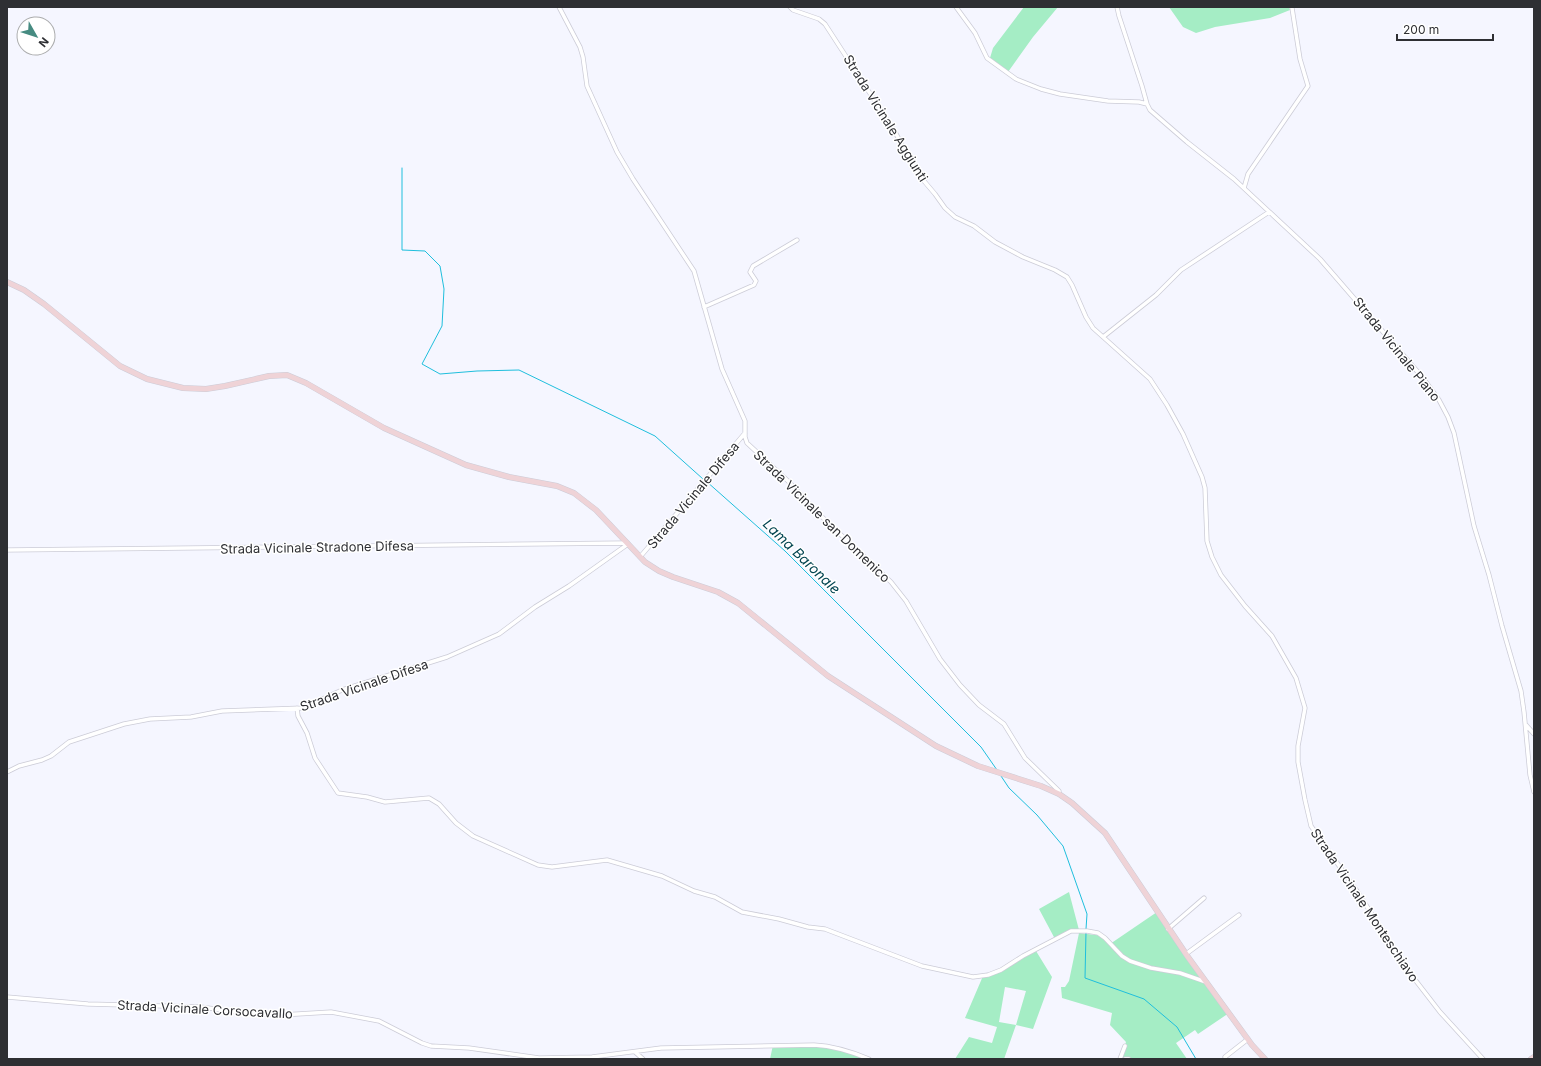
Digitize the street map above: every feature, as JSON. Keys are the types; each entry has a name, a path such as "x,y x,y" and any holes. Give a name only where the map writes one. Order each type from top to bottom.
{"main road":[{"path":"7,282 32,295 115,362 135,374 163,384 198,389 225,386 273,375 295,378 384,428 466,465 508,477 557,486 574,493 596,510 640,557 659,571 718,592 738,603 828,676 942,749 978,766 1041,786 1060,794 1072,803 1104,833 1168,929 1248,1039 1265,1059"}],"street":[{"name":"Strada Vicinale san Domenico","path":"559,7 580,47 587,86 608,133 629,173 692,265 722,369 745,421 746,440 749,446 788,481 820,515 891,582 906,601 940,659 979,705 1004,724 1025,758 1059,791 1060,794"},
{"name":"Strada Vicinale Aggiunti","path":"790,7 793,10 819,18 825,24 895,132 918,174 936,194 945,208 955,217 974,226 995,242 1023,257 1055,270 1067,277 1090,323 1103,338"},
{"path":"956,7 975,33 987,58 1016,79 1041,89 1060,94 1108,101 1139,102 1146,104 1142,86 1117,7"},
{"path":"1244,188 1248,174 1308,86 1300,59 1292,8"},
{"name":"Strada Vicinale Piano","path":"1146,104 1150,110 1244,188 1315,254 1339,279 1423,378 1439,400 1454,433 1474,526 1521,691 1530,775 1534,792"},
{"path":"1103,338 1156,295 1177,272 1269,212"},
{"path":"704,307 754,286 756,281 750,272 753,266 796,240"},
{"name":"Strada Vicinale Monteschiavo","path":"1103,338 1135,364 1150,379 1178,424 1204,480 1207,541 1208,549 1214,562 1221,575 1238,599 1277,643 1296,678 1305,708 1298,750 1298,762 1311,826 1359,894 1406,968 1440,1012 1483,1059"},
{"name":"Strada Vicinale Difesa","path":"640,557 745,433"},
{"name":"Strada Vicinale Stradone Difesa","path":"7,550 627,543"},
{"name":"Strada Vicinale Difesa","path":"7,772 19,766 42,760 70,742 124,724 150,719 191,717 222,711 297,708 308,706 342,690 447,657 494,637 535,607 569,586 627,543"},
{"path":"297,708 298,716 307,733 315,758 338,793 367,797 385,802 429,798 439,804 456,823 473,836 538,865 552,867 608,860 613,861 666,878 694,891 715,897 742,912 779,919 808,927 825,929 922,966 968,976 984,976 995,972 1006,967 1022,956 1071,931 1077,930 1101,935 1122,956 1139,965 1180,972 1200,981 1206,982"},
{"path":"1525,724 1534,734"},
{"path":"1168,929 1204,898"},
{"path":"1186,954 1239,915"},
{"name":"Strada Vicinale Corsocavallo","path":"7,997 88,1004 201,1007 244,1013 281,1015 331,1012 379,1021 431,1046 469,1048 539,1058 592,1057 661,1048 814,1045 842,1049 869,1059"},
{"path":"1225,1057 1248,1039"},
{"path":"1120,1059 1125,1046"},
{"path":"635,1052 644,1059"},
{"path":"1125,1059 1129,1058"}],"green space":[{"path":"1024,7 1058,7 1033,37 1008,72 990,58 993,48"},
{"path":"1169,7 1289,7 1290,10 1270,18 1215,27 1196,33 1183,27"},
{"path":"1069,892 1079,930 1055,939 1039,909"},
{"path":"1157,912 1229,1013 1198,1034 1195,1030 1176,1043 1187,1059 1120,1059 1126,1042 1110,1025 1112,1013 1062,998 1061,987 1065,987 1069,981 1079,933 1104,936 1110,944"},
{"path":"1036,951 1052,977 1033,1029 1016,1025 1004,1059 955,1059 969,1037 992,1043 997,1027 965,1018 983,976 1009,966","holes":["1005,987 1026,991 1016,1025 999,1022"]},
{"path":"773,1045 833,1047 860,1055 859,1059 770,1059"}],"waterway":[{"name":"Lama Baronale","path":"402,168 402,250 425,251 440,266 444,289 442,326 422,364 440,374 519,370 655,436 703,479"},
{"name":"Lama Baronale","path":"706,481 785,551 981,747 997,770"},
{"name":"Lama Baronale","path":"1001,776 1009,788 1037,815 1063,846 1087,914 1086,929"},
{"name":"Lama Baronale","path":"1086,932 1085,978 1144,999 1177,1027 1196,1059"}]}
